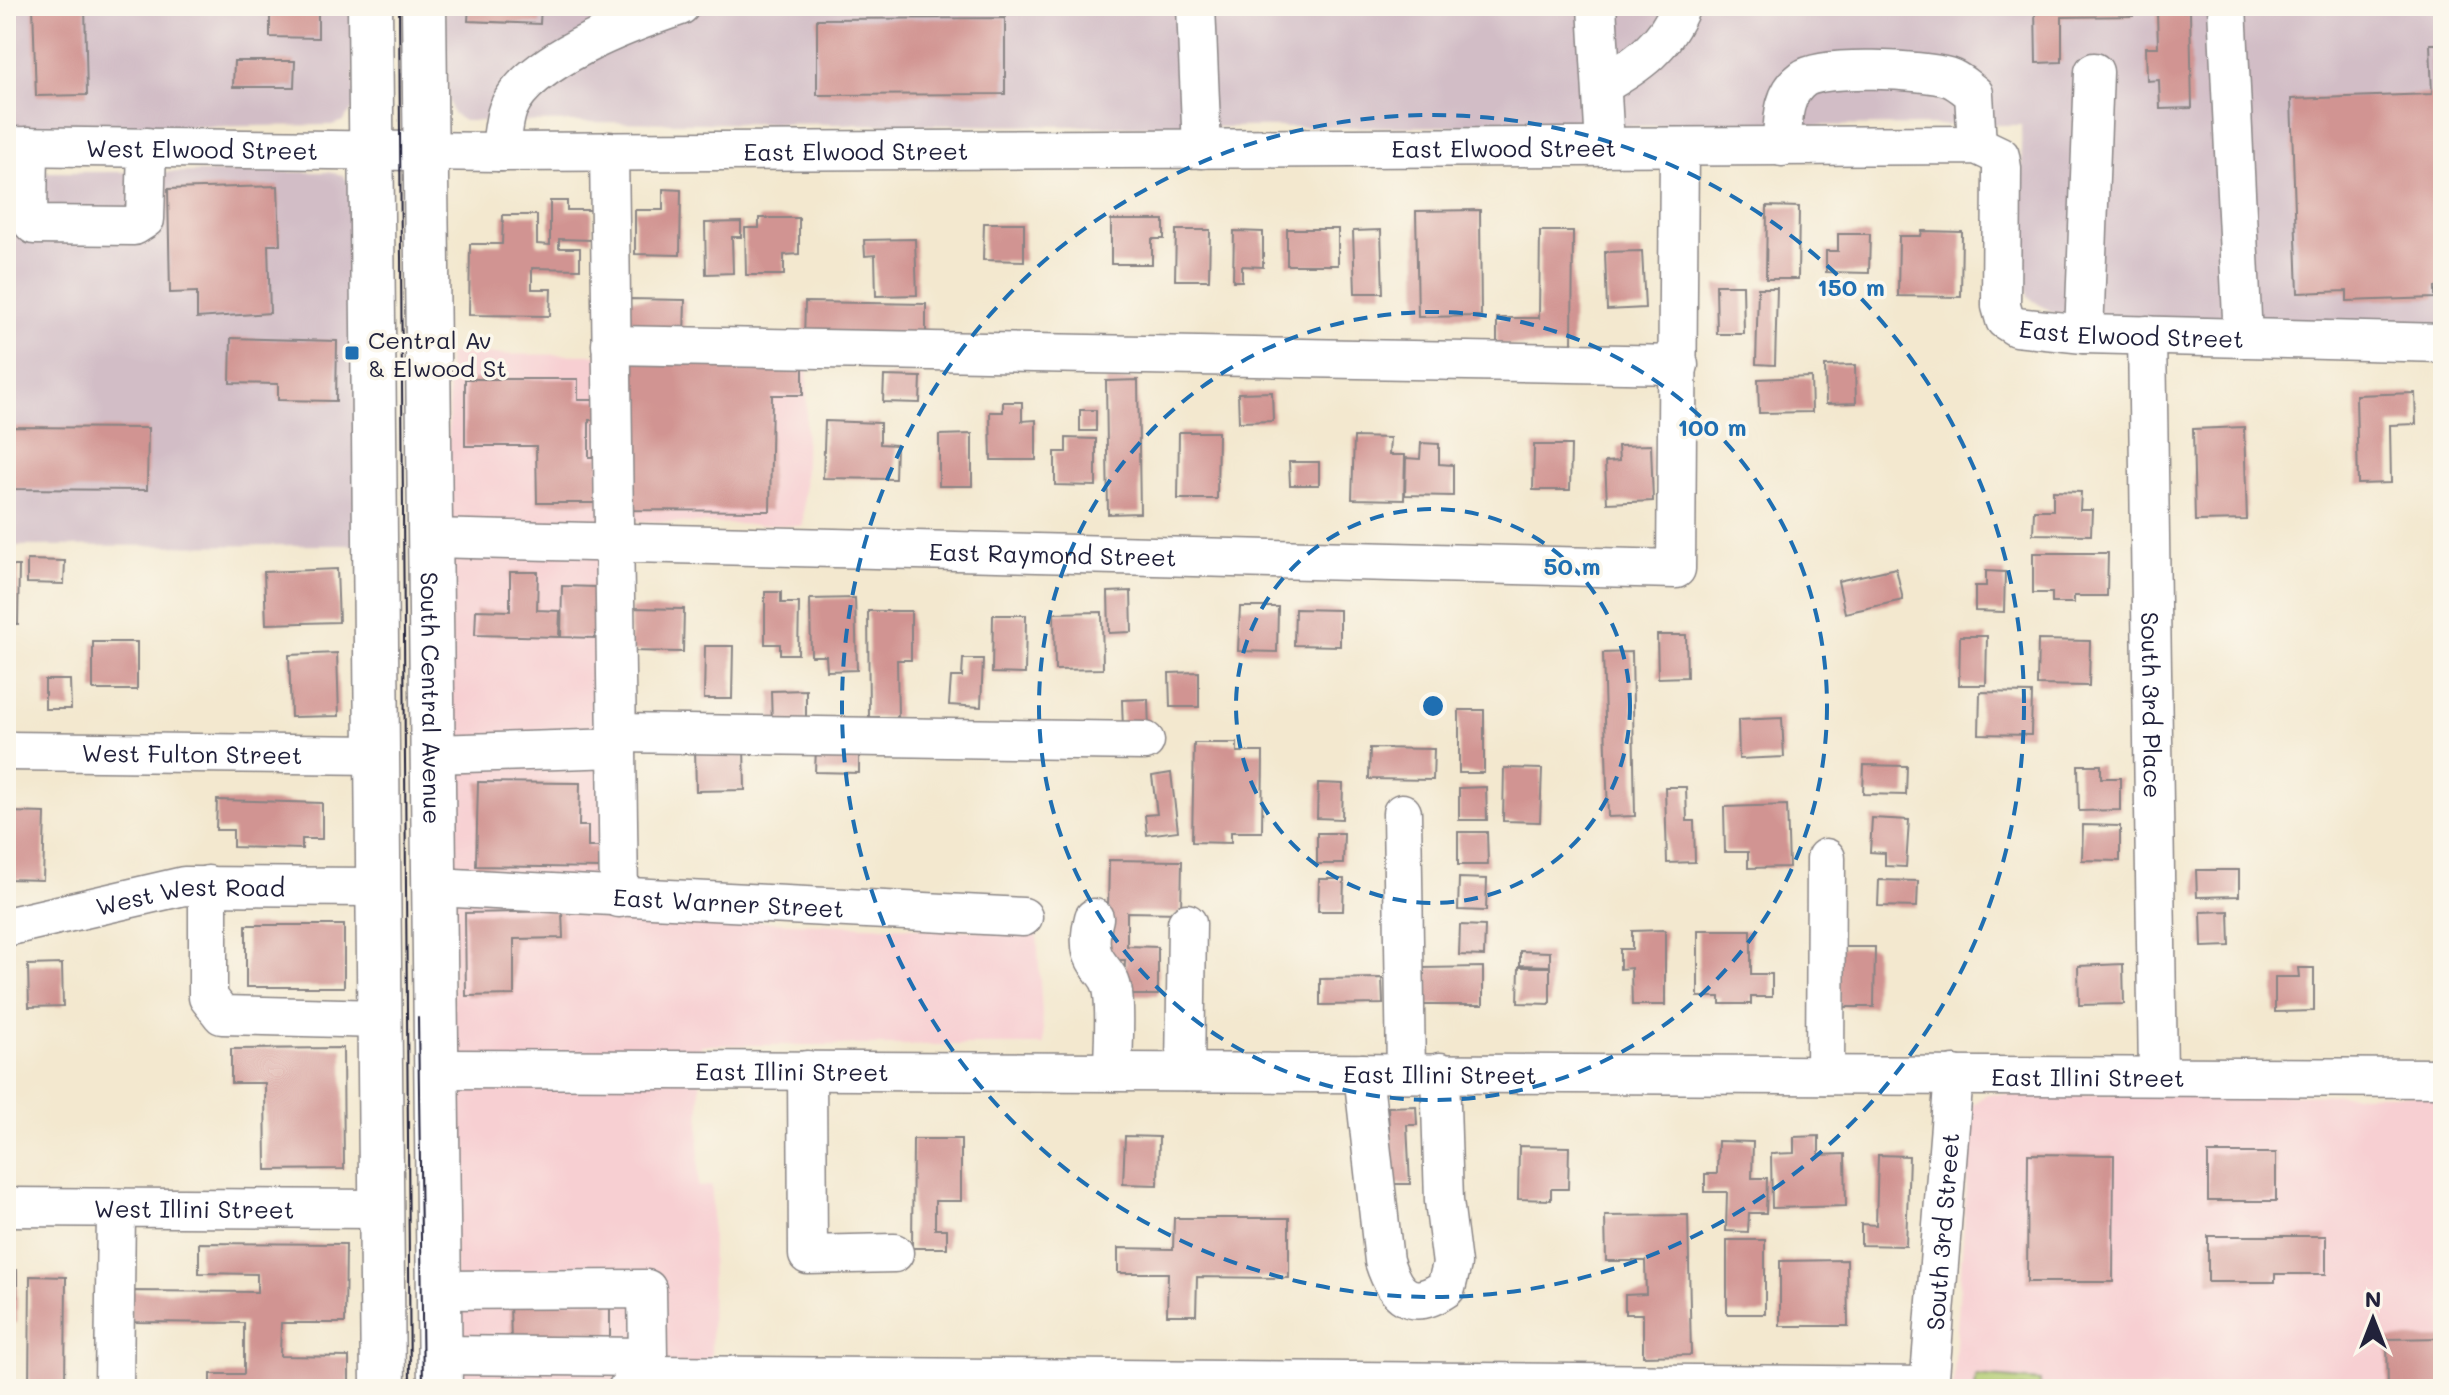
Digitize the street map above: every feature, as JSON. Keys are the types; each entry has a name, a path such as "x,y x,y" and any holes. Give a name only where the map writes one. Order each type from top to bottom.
{"main road":[{"name":"South Central Avenue","path":"370,6 400,151 431,538 439,1372"},
{"name":"South Central Avenue","path":"383,1389 378,755 400,151 424,6"}],"street":[{"path":"500,152 509,108 533,75 630,23 680,6"},
{"path":"1196,6 1202,149"},
{"path":"1597,6 1605,147"},
{"path":"1602,85 1644,61 1673,27 1681,6"},
{"path":"2227,6 2243,338"},
{"path":"1782,147 1788,96 1803,79 1815,74 1877,71 1917,71 1952,78 1974,94 1977,145"},
{"path":"2084,334 2094,72"},
{"name":"East Elwood Street","path":"400,151 1977,145 2000,156 2001,306 2005,320 2016,327 2084,334 2443,343"},
{"name":"West Elwood Street","path":"18,146 400,151"},
{"path":"18,146 28,218 34,225 134,226 145,219 147,147"},
{"path":"611,345 1679,365 1679,147"},
{"path":"609,151 619,898"},
{"name":"South 3rd Place","path":"2147,335 2158,1076"},
{"name":"East Raymond Street","path":"431,538 1676,569 1679,365"},
{"path":"434,754 617,740 1145,741"},
{"name":"West Fulton Street","path":"6,751 378,755"},
{"path":"1363,1073 1384,1261 1392,1286 1407,1298 1429,1299 1446,1288 1452,1264 1423,1072 1402,813"},
{"path":"1825,1075 1826,858"},
{"path":"208,885 208,997 222,1015 380,1019"},
{"name":"West West Road","path":"6,927 139,894 208,885 379,887"},
{"name":"East Warner Street","path":"435,887 1023,917"},
{"path":"1094,918 1089,939 1094,963 1113,990 1113,1072"},
{"path":"1185,1072 1187,923"},
{"name":"East Illini Street","path":"436,1069 2443,1078"},
{"path":"807,1070 808,1255 894,1253"},
{"name":"South 3rd Street","path":"1929,1388 1954,1075"},
{"name":"West Illini Street","path":"6,1207 382,1209"},
{"path":"114,1389 116,1208"},
{"path":"439,1290 647,1289 648,1357 439,1372"},
{"path":"627,1389 635,1379 651,1375 1929,1388"}],"shaded area":[{"path":"6,6 355,6 354,108 343,121 332,125 6,129"},
{"path":"444,6 2443,6 2443,328 2262,325 2052,313 2028,297 2024,278 2021,125 1200,127 464,121 453,114 448,97"},
{"path":"6,172 328,172 343,175 351,185 361,545 6,546"},
{"path":"448,354 808,356 803,526 626,521 628,916 1037,933 1044,1045 701,1045 698,1187 712,1186 711,1387 989,1389 456,1389"},
{"path":"1987,1094 2443,1095 2443,1389 1953,1389 1972,1105"}],"green space":[{"path":"1976,1376 2040,1381 2040,1389 1975,1389"}],"building":[{"path":"33,6 85,6 87,95 36,96"},
{"path":"270,6 318,6 318,38 270,37"},
{"path":"469,6 541,6 540,24 468,21"},
{"path":"2035,6 2133,6 2133,16 2062,17 2062,62 2036,63"},
{"path":"2190,11 2192,108 2160,109 2159,80 2147,81 2146,47 2158,47 2157,12"},
{"path":"1005,18 1005,94 817,95 817,19"},
{"path":"2430,44 2443,44 2443,287 2435,287 2435,298 2347,301 2347,291 2298,293 2291,99 2432,94"},
{"path":"234,61 295,61 294,87 233,87"},
{"path":"278,186 280,245 268,245 270,313 197,318 197,292 170,293 168,189"},
{"path":"663,189 681,190 680,255 635,254 635,210 663,210"},
{"path":"550,201 567,201 567,210 592,210 592,240 559,239 559,248 580,248 580,269 532,268 532,289 551,289 550,316 469,315 470,244 502,244 503,215 537,215 537,244 550,245"},
{"path":"1767,206 1799,207 1798,279 1766,279"},
{"path":"1480,210 1481,316 1418,317 1416,211"},
{"path":"759,218 799,218 799,254 784,255 784,275 746,275 745,228 759,228"},
{"path":"1111,220 1164,220 1164,239 1152,239 1152,264 1111,264"},
{"path":"741,222 741,237 732,237 733,273 706,274 705,223"},
{"path":"984,223 1024,223 1024,261 983,260"},
{"path":"1287,229 1338,229 1338,265 1287,265"},
{"path":"1176,230 1210,230 1209,280 1175,280"},
{"path":"1381,230 1383,293 1355,293 1353,231"},
{"path":"1234,231 1263,232 1263,267 1242,266 1242,281 1233,281"},
{"path":"1540,231 1573,231 1572,346 1497,345 1497,318 1539,318"},
{"path":"1922,231 1962,232 1961,297 1898,296 1899,236 1921,236"},
{"path":"1838,234 1870,234 1869,273 1826,272 1826,251 1838,251"},
{"path":"915,239 917,295 876,296 875,255 865,256 864,240"},
{"path":"1642,251 1645,308 1607,310 1605,252"},
{"path":"1716,285 1743,285 1744,334 1717,334"},
{"path":"1758,288 1777,288 1775,365 1756,364"},
{"path":"630,299 685,300 684,337 629,336"},
{"path":"805,302 926,304 926,343 804,341"},
{"path":"231,338 337,341 336,401 278,400 278,384 230,383"},
{"path":"627,357 803,358 803,395 772,395 770,511 625,510"},
{"path":"1855,365 1856,403 1826,404 1825,366"},
{"path":"884,376 921,377 920,403 883,402"},
{"path":"1811,377 1812,412 1759,413 1758,379"},
{"path":"465,379 578,379 578,400 602,400 602,420 589,420 589,457 599,457 599,503 537,503 536,446 465,446"},
{"path":"1138,380 1140,513 1108,514 1106,381"},
{"path":"1272,392 1273,421 1239,422 1238,393"},
{"path":"2415,393 2416,424 2390,425 2391,483 2358,484 2356,395"},
{"path":"1003,402 1022,402 1022,421 1036,420 1036,460 991,460 990,412 1003,412"},
{"path":"1080,410 1096,410 1096,431 1080,431"},
{"path":"825,421 880,423 880,444 896,445 895,479 823,478"},
{"path":"6,427 148,428 147,490 6,489"},
{"path":"2244,427 2247,520 2195,521 2193,429"},
{"path":"1179,432 1218,432 1217,499 1178,499"},
{"path":"972,434 972,486 939,486 939,435"},
{"path":"1354,437 1390,438 1389,455 1405,455 1404,500 1352,499"},
{"path":"1066,438 1096,439 1096,486 1055,485 1055,452 1066,452"},
{"path":"1421,443 1439,444 1439,464 1453,465 1453,496 1405,495 1406,458 1420,459"},
{"path":"1534,445 1571,445 1570,490 1533,490"},
{"path":"1651,445 1653,501 1607,503 1605,462 1619,461 1618,446"},
{"path":"1289,462 1319,462 1319,485 1290,485"},
{"path":"2053,491 2081,492 2080,510 2092,510 2091,535 2033,534 2034,510 2053,510"},
{"path":"2033,553 2108,553 2107,596 2074,596 2074,603 2052,603 2052,593 2033,593"},
{"path":"27,560 65,561 64,584 27,583"},
{"path":"6,566 19,566 18,624 6,624"},
{"path":"1896,568 1903,600 1845,613 1838,581"},
{"path":"337,569 339,622 266,624 264,572"},
{"path":"1986,571 2005,572 2004,612 1975,611 1975,586 1986,586"},
{"path":"510,572 538,572 537,610 560,611 559,637 475,635 476,610 510,611"},
{"path":"562,586 596,587 596,638 561,637"},
{"path":"1131,591 1132,632 1109,633 1108,592"},
{"path":"765,592 781,592 781,603 799,603 798,654 780,654 780,644 765,644"},
{"path":"855,598 857,670 827,671 826,656 811,656 810,599"},
{"path":"1240,607 1278,607 1277,652 1238,651"},
{"path":"631,608 684,609 683,652 630,651"},
{"path":"1295,609 1340,610 1340,646 1294,645"},
{"path":"868,611 911,611 911,660 897,660 898,717 869,717"},
{"path":"1102,612 1103,669 1055,670 1054,613"},
{"path":"993,615 1026,615 1025,674 992,673"},
{"path":"1657,635 1686,635 1687,677 1658,678"},
{"path":"1960,636 1987,636 1986,685 1959,685"},
{"path":"2038,640 2090,641 2089,686 2037,685"},
{"path":"93,642 137,642 137,690 93,690"},
{"path":"705,646 733,646 732,699 704,699"},
{"path":"1632,652 1635,816 1608,817 1603,653"},
{"path":"337,653 339,716 291,717 289,655"},
{"path":"963,659 983,659 981,707 949,705 951,677 962,677"},
{"path":"1199,672 1199,707 1170,707 1169,673"},
{"path":"45,680 70,680 71,709 45,709"},
{"path":"806,690 806,725 772,725 771,691"},
{"path":"1980,692 2032,693 2031,735 1979,734"},
{"path":"1148,699 1149,730 1123,730 1122,700"},
{"path":"1459,710 1484,710 1484,773 1459,773"},
{"path":"1782,718 1784,757 1739,759 1738,720"},
{"path":"1194,743 1237,743 1237,752 1263,752 1262,832 1231,832 1231,843 1192,842"},
{"path":"744,746 745,790 696,791 695,747"},
{"path":"816,748 859,749 859,773 815,772"},
{"path":"1370,748 1434,749 1433,780 1369,779"},
{"path":"1864,765 1907,766 1906,795 1863,794"},
{"path":"2078,765 2101,765 2101,778 2120,778 2120,810 2079,811"},
{"path":"1504,768 1542,769 1540,822 1503,821"},
{"path":"1171,773 1178,831 1147,835 1145,815 1157,814 1152,776"},
{"path":"478,782 580,783 579,826 588,826 588,847 599,847 599,868 476,866"},
{"path":"1318,783 1343,784 1342,819 1317,818"},
{"path":"1486,787 1487,820 1459,820 1459,788"},
{"path":"1665,787 1686,787 1687,821 1694,821 1695,862 1667,863"},
{"path":"217,800 322,803 322,839 302,839 302,849 233,847 233,830 216,830"},
{"path":"1787,805 1789,867 1748,868 1748,852 1725,852 1724,807"},
{"path":"10,812 45,813 43,880 8,879"},
{"path":"1872,818 1909,820 1906,867 1885,866 1885,853 1870,852"},
{"path":"2083,825 2120,826 2120,861 2082,860"},
{"path":"1458,832 1487,832 1488,865 1458,865"},
{"path":"1317,833 1344,833 1343,864 1317,864"},
{"path":"1109,860 1182,861 1181,913 1127,912 1127,946 1158,947 1158,995 1124,995 1125,960 1107,960"},
{"path":"2196,870 2239,870 2239,896 2197,897"},
{"path":"1459,878 1487,879 1486,911 1458,910"},
{"path":"1319,879 1344,879 1343,911 1318,911"},
{"path":"1879,880 1918,881 1917,907 1878,906"},
{"path":"562,911 563,938 514,939 514,995 466,996 465,913"},
{"path":"2229,911 2230,946 2202,947 2201,912"},
{"path":"246,925 344,925 344,987 246,987"},
{"path":"1460,925 1485,926 1484,956 1459,955"},
{"path":"1665,930 1665,1005 1632,1005 1631,968 1620,969 1620,949 1632,949 1632,931"},
{"path":"1698,930 1751,930 1751,974 1772,974 1772,997 1751,997 1751,1004 1720,1004 1720,997 1698,997"},
{"path":"1839,947 1875,947 1874,1007 1839,1007"},
{"path":"1520,951 1550,952 1550,966 1520,965"},
{"path":"62,964 63,1006 29,1007 28,965"},
{"path":"2123,964 2124,1004 2079,1005 2078,966"},
{"path":"1483,967 1483,1005 1423,1005 1422,968"},
{"path":"1519,967 1550,967 1550,1004 1518,1003"},
{"path":"2298,968 2314,968 2314,1011 2275,1012 2275,977 2299,977"},
{"path":"1382,978 1383,1004 1320,1005 1320,979"},
{"path":"343,1048 344,1169 266,1170 265,1083 231,1083 231,1049"},
{"path":"1416,1106 1417,1125 1407,1125 1410,1184 1391,1184 1388,1107"},
{"path":"1125,1136 1159,1137 1158,1185 1123,1184"},
{"path":"1819,1136 1819,1155 1845,1154 1846,1206 1772,1208 1771,1154 1794,1153 1794,1137"},
{"path":"913,1139 961,1139 961,1201 935,1201 935,1229 947,1229 947,1248 912,1248"},
{"path":"1718,1141 1753,1142 1752,1178 1767,1178 1766,1213 1749,1213 1748,1232 1726,1231 1727,1192 1705,1192 1705,1174 1717,1174"},
{"path":"1519,1146 1569,1147 1568,1189 1551,1189 1551,1200 1518,1199"},
{"path":"2208,1153 2276,1153 2276,1201 2208,1201"},
{"path":"2028,1154 2114,1155 2113,1282 2027,1282"},
{"path":"1878,1155 1909,1156 1906,1246 1861,1245 1861,1224 1876,1225"},
{"path":"1688,1215 1691,1355 1643,1356 1643,1314 1625,1314 1625,1295 1646,1294 1645,1261 1606,1261 1605,1216"},
{"path":"1174,1218 1289,1218 1289,1278 1197,1277 1196,1315 1167,1315 1168,1273 1118,1273 1118,1248 1173,1249"},
{"path":"2208,1236 2326,1236 2326,1274 2275,1274 2275,1282 2208,1282"},
{"path":"1727,1240 1765,1240 1765,1314 1727,1314"},
{"path":"199,1243 346,1244 345,1323 281,1323 280,1356 349,1357 349,1389 211,1389 211,1374 244,1374 244,1323 130,1322 130,1291 257,1292 257,1274 199,1273"},
{"path":"1847,1260 1848,1326 1780,1326 1780,1261"},
{"path":"6,1270 17,1270 17,1323 6,1323"},
{"path":"30,1276 66,1277 65,1389 29,1389"},
{"path":"610,1301 610,1341 511,1343 510,1302"},
{"path":"2443,1338 2443,1389 2388,1389 2387,1339"}],"tram line":[{"path":"399,6 410,1389"},
{"path":"418,1017 423,1389"}],"place":[{"name":"Central Av & Elwood St","path":"352,353"}]}
